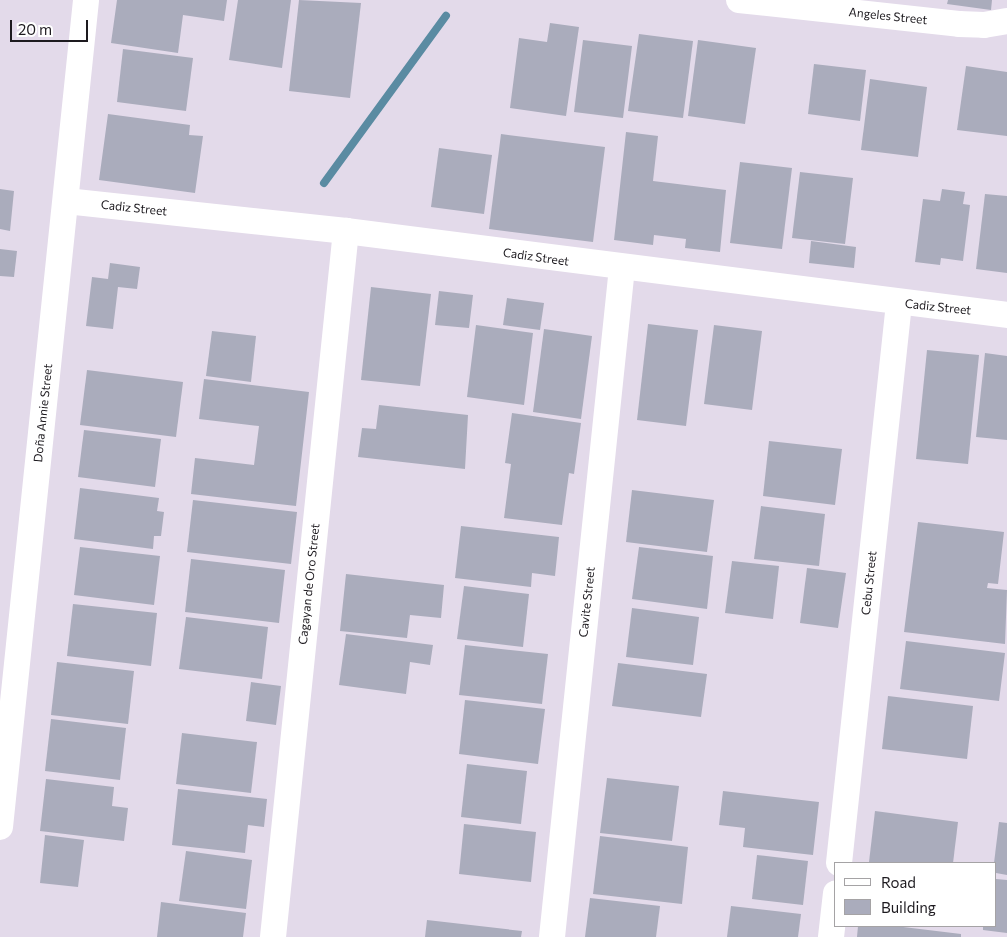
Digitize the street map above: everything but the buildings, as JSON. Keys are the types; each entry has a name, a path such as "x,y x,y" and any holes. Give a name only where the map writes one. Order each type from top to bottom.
{"street":[{"name":"Doña Annie Street","path":"0,827 86,0"},
{"name":"Angeles Street","path":"739,0 959,24 984,25 1007,20"},
{"name":"Cadiz Street","path":"66,200 346,231 899,303 1007,314"},
{"name":"Cagayan de Oro Street","path":"273,937 346,231"},
{"name":"Cavite Street","path":"552,937 622,268"},
{"name":"Cebu Street","path":"839,862 899,303"},
{"path":"831,937 834,911"}],"waterway":[{"path":"324,183 446,16"}]}
